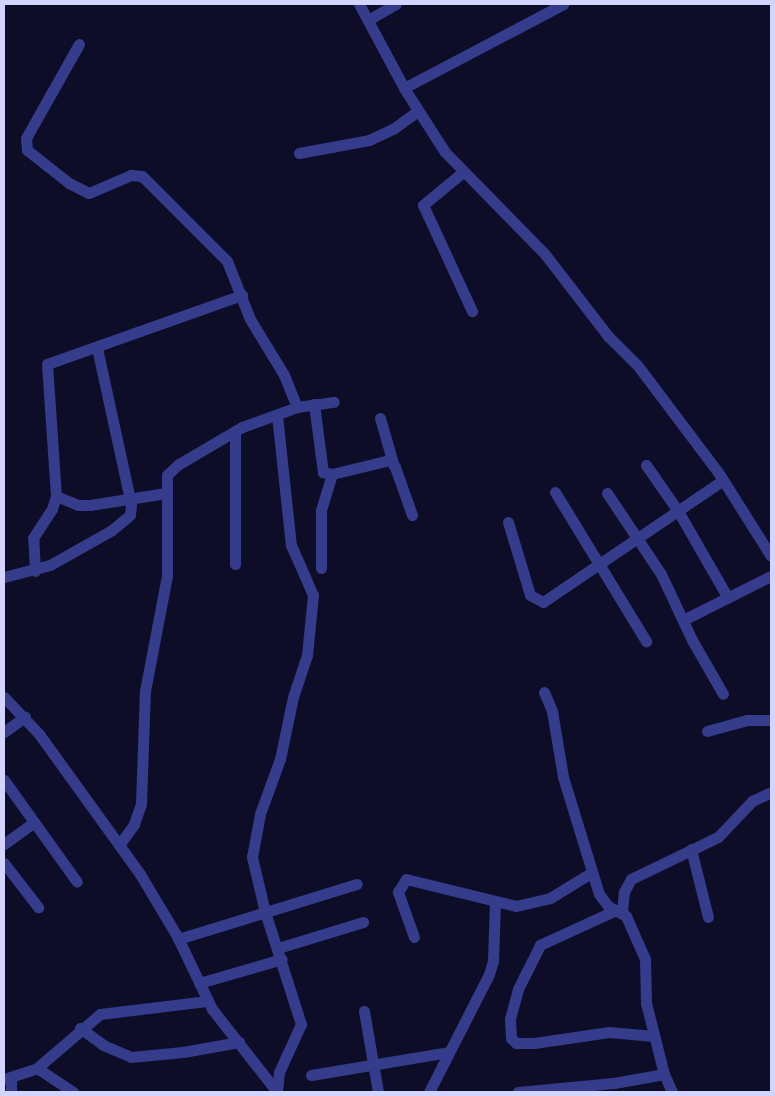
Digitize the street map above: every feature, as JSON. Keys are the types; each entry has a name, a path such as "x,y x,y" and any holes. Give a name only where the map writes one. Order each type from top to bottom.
{"street":[{"path":"359,4 404,88 445,152 544,253 608,336 638,366 723,480 771,556"},
{"path":"368,20 396,4"},
{"path":"404,88 557,5"},
{"path":"79,44 26,138 26,150 69,183 89,194 131,175 142,176 234,274 250,319 284,375 297,407"},
{"path":"299,153 369,140 392,129 418,111"},
{"path":"464,172 423,205 472,311"},
{"path":"35,570 33,538 52,509 56,496 45,367 51,361 97,348 242,296"},
{"path":"4,577 50,566 112,530 130,515 130,499 97,348"},
{"path":"119,845 134,824 141,804 145,691 167,576 166,493 170,470 235,431 297,407 334,402"},
{"path":"314,404 323,472 332,474 385,460 393,463"},
{"path":"277,414 291,545 313,594 307,655 293,697 280,759 260,814 252,857 265,912 282,959 301,1024 278,1072 277,1092"},
{"path":"380,418 393,463 412,516"},
{"path":"235,431 235,564"},
{"path":"646,465 678,511 728,598"},
{"path":"321,568 322,510 332,474"},
{"path":"508,522 530,595 538,602 549,600 723,480"},
{"path":"555,492 646,641"},
{"path":"56,496 78,504 166,493"},
{"path":"607,493 639,538 723,694"},
{"path":"683,620 771,576"},
{"path":"544,692 552,711 563,777 591,873 603,901 619,911 645,959 645,996 664,1074 672,1092"},
{"path":"4,697 25,717 149,888 178,939 208,1001 277,1092"},
{"path":"4,732 25,717"},
{"path":"707,732 747,720 771,720"},
{"path":"4,780 77,882"},
{"path":"619,911 624,892 631,880 718,837 752,800 771,792"},
{"path":"4,844 34,822"},
{"path":"691,849 708,917"},
{"path":"4,863 38,907"},
{"path":"414,937 398,892 406,879 516,906 539,902 591,873"},
{"path":"178,939 357,884"},
{"path":"429,1092 493,962 495,902"},
{"path":"619,911 540,945 518,989 510,1019 511,1038 516,1043 534,1043 609,1032 654,1036"},
{"path":"278,948 363,922"},
{"path":"200,983 282,959"},
{"path":"12,1092 8,1078 37,1068 80,1028 100,1014 111,1010 208,1001"},
{"path":"364,1011 378,1092"},
{"path":"80,1028 104,1045 131,1057 183,1052 239,1042"},
{"path":"311,1075 448,1052"},
{"path":"37,1068 67,1090"},
{"path":"518,1092 614,1083 664,1074"}]}
